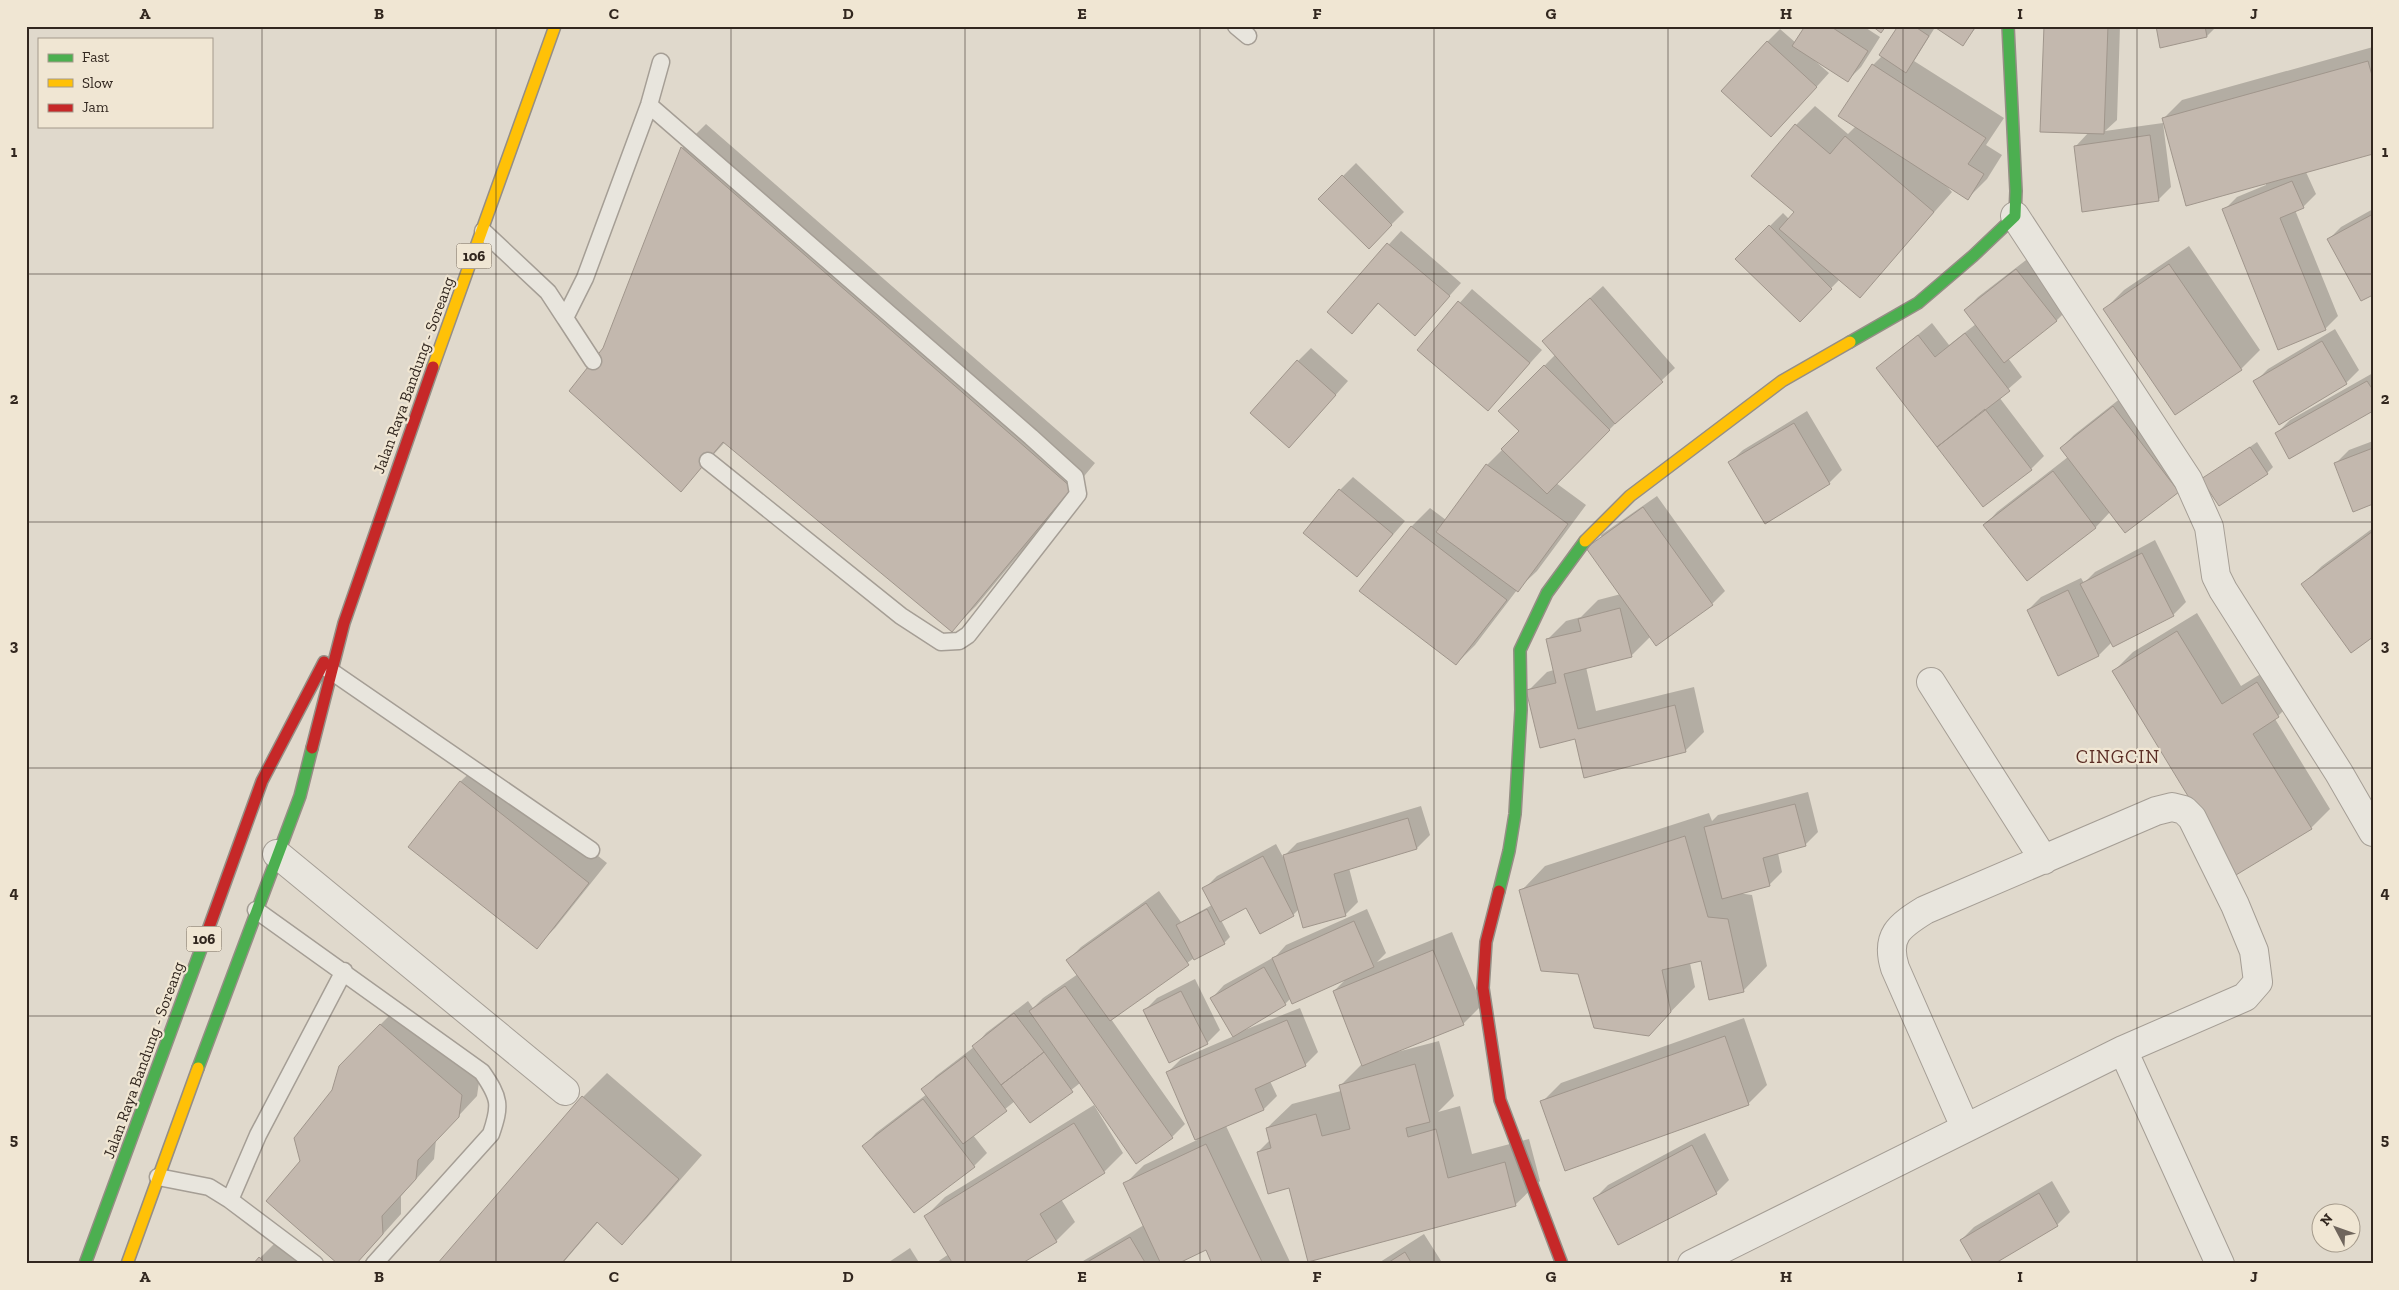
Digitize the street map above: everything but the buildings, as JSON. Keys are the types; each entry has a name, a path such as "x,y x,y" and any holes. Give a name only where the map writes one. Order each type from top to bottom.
{"main road":[{"name":"Jalan Raya Bandung - Soreang","path":"127,1264 256,910 300,796 328,668 390,484 556,26"},
{"path":"1562,1264 1500,1100 1483,988 1486,942 1509,851 1515,814 1521,710 1520,650 1546,593 1588,536 1630,496 1782,381 1918,303 1973,256 2015,216 2016,191 2008,26"},
{"name":"Jalan Raya Bandung - Soreang","path":"85,1264 262,781 328,668"}],"street":[{"path":"2015,216 2188,480 2209,527 2216,576 2223,590 2339,773 2373,832"},
{"path":"1931,682 2044,860"},
{"path":"1692,1264 1965,1127 2124,1050 2245,997 2258,982 2254,951 2235,906 2192,818 2184,810 2172,807 2156,811 1925,910 1903,923 1896,931 1890,953 1895,968 1965,1127"},
{"path":"277,854 566,1091"},
{"path":"2124,1050 2220,1264"}],"lane":[{"path":"565,318 585,278 649,105 661,62"},
{"path":"649,105 1031,437 1075,477 1078,494 968,634 959,641 941,642 901,616 708,461"},
{"path":"483,231 548,292 593,361"},
{"path":"328,668 591,850"},
{"path":"256,910 344,971 482,1072 494,1090 498,1111 491,1134 374,1264"},
{"path":"230,1200 258,1135 344,971"},
{"path":"158,1177 209,1187 230,1200 314,1264"}],"traffic: fast":[{"path":"1850,342 1918,303 1973,256 2015,216 2016,191 2008,26"},
{"path":"1499,891 1509,851 1515,814 1521,710 1520,650 1547,593 1585,541"},
{"path":"198,1068 300,796 312,748"},
{"path":"85,1264 208,930"}],"traffic: slow":[{"path":"433,367 555,26"},
{"path":"1585,541 1630,496 1782,381 1850,342"},
{"path":"127,1264 198,1068"}],"traffic: jam":[{"path":"312,748 344,623 433,367"},
{"path":"208,930 262,781 324,662"},
{"path":"1499,891 1486,942 1483,988 1500,1100 1562,1264"}],"district":[{"name":"CINGCIN","path":"2118,756"}]}
